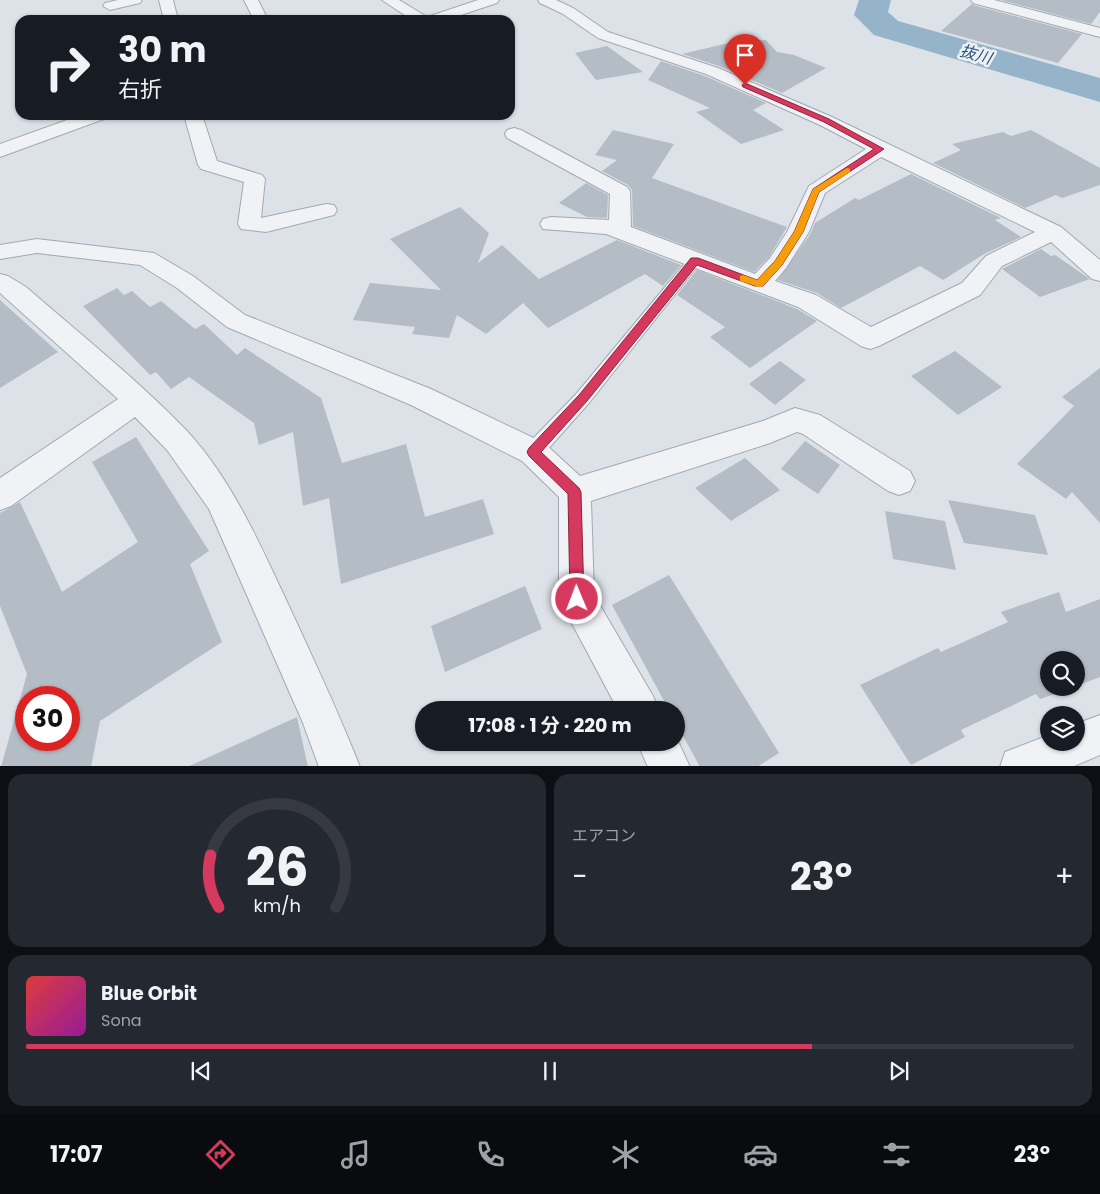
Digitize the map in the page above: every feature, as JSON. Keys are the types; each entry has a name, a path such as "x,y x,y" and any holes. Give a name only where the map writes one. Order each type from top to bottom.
{"street":[{"path":"110,6 135,0"},
{"path":"166,0 171,15"},
{"path":"251,0 258,15"},
{"path":"389,0 414,15"},
{"path":"447,15 492,0"},
{"path":"545,0 568,11 603,35 712,71 826,120 880,149 1053,232 1100,273"},
{"path":"978,0 1100,33"},
{"path":"0,151 84,120"},
{"path":"194,120 208,165 255,179 249,224 266,224 326,210"},
{"path":"514,134 620,191 620,231"},
{"path":"759,284 778,263 798,232 816,190 880,149"},
{"path":"551,224 609,227 759,284 807,300 870,339 970,289 994,261 1053,232"},
{"path":"0,252 36,246 146,258 185,282 236,321 421,397 533,452 575,492 577,599 634,701"},
{"path":"0,282 17,293 137,401 177,441 220,498 322,720 340,766"},
{"path":"0,496 137,401"},
{"path":"575,492 770,431 795,420 810,423 899,481"},
{"path":"1020,766 1100,735"},
{"path":"662,751 670,766"}],"lane":[{"path":"533,452 583,398 695,260"}],"building":[{"path":"1001,0 1100,0 1100,12 1091,24"},
{"path":"972,4 1082,34 1058,63 941,31"},
{"path":"766,40 777,52 794,55 826,68 782,93 719,66 682,54 737,41"},
{"path":"607,46 643,72 596,80 575,53"},
{"path":"661,61 705,76 766,103 753,110 784,130 741,144 696,112 710,108 648,80"},
{"path":"613,130 674,144 652,178 787,227 769,257 754,272 633,226 632,190 628,185 602,171 617,160 595,155"},
{"path":"1031,130 1100,168 1100,185 1062,198 1056,195 1025,208 933,163 961,150 952,144 1003,132 1011,136"},
{"path":"911,174 1001,218 995,220 1021,237 984,254 943,280 920,266 841,308 817,293 778,280 811,233 815,223 855,198 859,200"},
{"path":"586,183 608,195 607,218 587,217 559,203"},
{"path":"460,207 489,233 478,263 502,245 539,279 617,240 681,265 663,286 645,274 548,328 523,303 486,334 457,315 449,338 412,334 415,327 353,320 370,283 441,290 390,239"},
{"path":"1041,249 1051,256 1055,255 1090,279 1040,297 1002,269"},
{"path":"697,270 797,309 817,321 750,368 710,337 725,327 677,295"},
{"path":"117,288 124,295 132,291 150,307 161,301 195,329 204,324 237,355 245,348 321,398 342,463 406,444 425,517 483,499 494,534 341,584 329,498 303,506 293,432 259,445 254,423 189,377 171,389 156,372 150,375 83,306"},
{"path":"0,300 58,352 0,388"},
{"path":"955,351 1002,387 958,415 911,376"},
{"path":"780,361 806,380 775,405 749,384"},
{"path":"1100,368 1100,523 1072,492 1066,499 1017,464 1074,406 1062,397"},
{"path":"136,437 209,551 190,564 222,642 100,721 91,766 1,766 15,717 15,751 80,751 80,686 24,686 27,674 0,606 0,513 20,502 62,592 138,542 92,462"},
{"path":"805,441 840,465 818,494 781,469"},
{"path":"745,458 780,490 731,521 695,488"},
{"path":"948,500 1035,515 1048,555 964,543"},
{"path":"885,511 945,521 956,570 893,559"},
{"path":"669,575 779,753 759,766 699,766 685,740 685,701 664,701 612,605"},
{"path":"525,586 542,629 445,672 431,626"},
{"path":"1059,592 1066,612 1100,599 1100,677 1085,683 1085,651 1040,651 1040,696 1049,696 1040,699 1036,694 961,730 965,737 911,765 860,685 938,648 941,652 1008,622 1001,612"},
{"path":"297,717 308,766 189,766"}],"waterway":[{"name":"抜川","path":"875,0 871,15 886,28 1100,90"}],"slow traffic":[{"path":"743,278 759,284 778,263 798,232 816,190 847,170"}],"route":[{"path":"577,599 575,492 533,452 583,398 695,260 759,284 778,263 798,232 816,190 880,149 826,120 745,85"}]}
